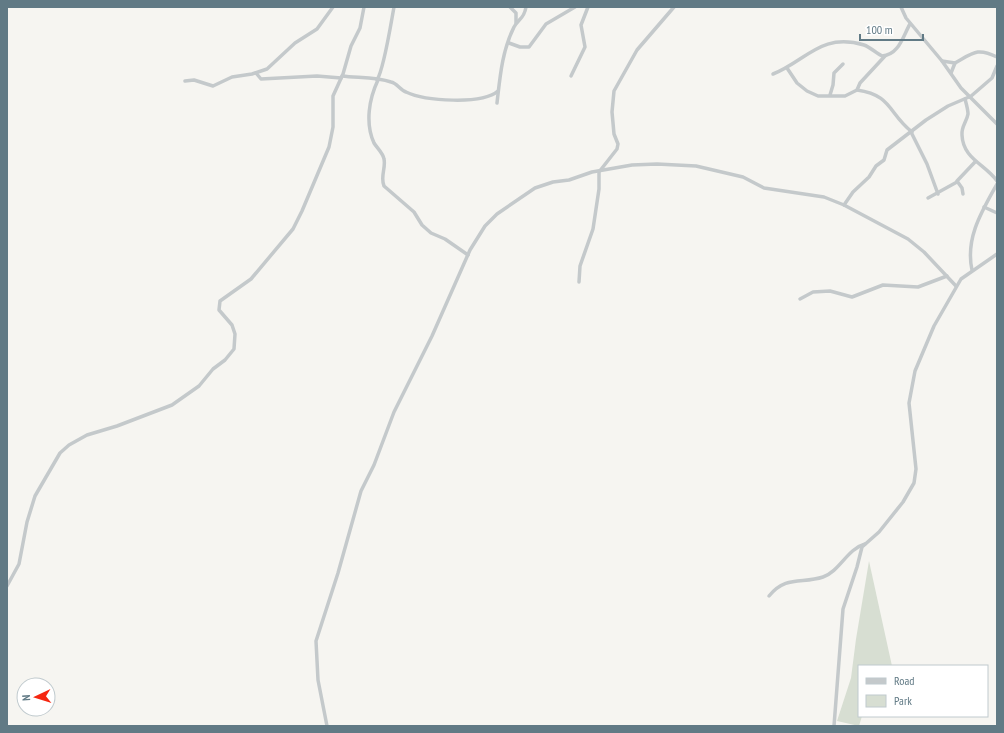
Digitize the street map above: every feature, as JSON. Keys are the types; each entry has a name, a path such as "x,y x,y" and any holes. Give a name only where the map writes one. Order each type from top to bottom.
{"street":[{"path":"185,81 194,80 213,86 232,77 256,73 274,63 295,44 317,29 333,7"},
{"path":"7,586 19,564 27,522 35,496 60,453 69,445 87,435 117,426 172,405 199,386 213,368 232,353 235,344 232,325 219,310 220,301 250,279 293,229 329,147 333,127 333,96 342,77 351,46 360,28 364,7"},
{"path":"394,7 382,70 372,94 369,116 374,142 384,158 382,180 384,186 414,212 422,225 430,233 445,239 468,255"},
{"path":"497,103 501,67 508,43 516,24 516,13 511,7 505,7"},
{"path":"516,24 524,18 526,7"},
{"path":"508,43 520,46 529,46 546,24 575,7"},
{"path":"571,76 585,48 581,25 588,7"},
{"path":"579,282 580,266 593,229 598,195 599,172 617,149 618,144 614,134 612,112 614,90 637,50 674,7"},
{"path":"901,7 910,24 942,60 950,73 969,97 997,124"},
{"path":"857,90 860,83 885,56 891,54 898,47 910,24"},
{"path":"773,74 787,68 814,49 840,42 864,45 880,55 885,56"},
{"path":"950,73 955,63 970,53 977,51 986,52 997,57"},
{"path":"942,60 955,63"},
{"path":"830,95 834,73 843,64"},
{"path":"844,204 853,192 869,177 876,166 884,160 887,150 943,109 969,97 992,78 997,66"},
{"path":"787,68 797,83 807,91 818,96 845,96 857,90 869,91 883,97 892,112 911,132 927,162 938,194"},
{"path":"256,73 261,79 317,76 377,80 396,84 406,92 429,98 459,100 486,98 498,91"},
{"path":"965,99 968,112 962,135 966,150 975,162 987,169 997,183 984,207 971,238 972,270"},
{"path":"928,198 938,194 957,182 958,178 975,162"},
{"path":"328,726 316,660 316,641 338,573 361,491 374,465 394,412 432,336 468,255 485,226 497,214 535,188 553,182 569,180 592,172 599,172 632,165 657,164 696,166 743,177 764,188 824,197 844,204 908,239 924,252 956,286"},
{"path":"957,182 962,188 963,194"},
{"path":"984,207 997,213"},
{"path":"834,726 843,609 858,567 862,547 879,532 903,502 914,483 916,469 909,403 910,394 924,346 961,279 997,254"},
{"path":"800,299 813,292 830,291 852,297 883,285 918,287 947,276"},
{"path":"770,596 776,588 787,582 824,576 855,549 866,543"}],"green space":[{"path":"869,561 892,665 858,665 858,717 862,717 859,726 837,721 851,678"}]}
